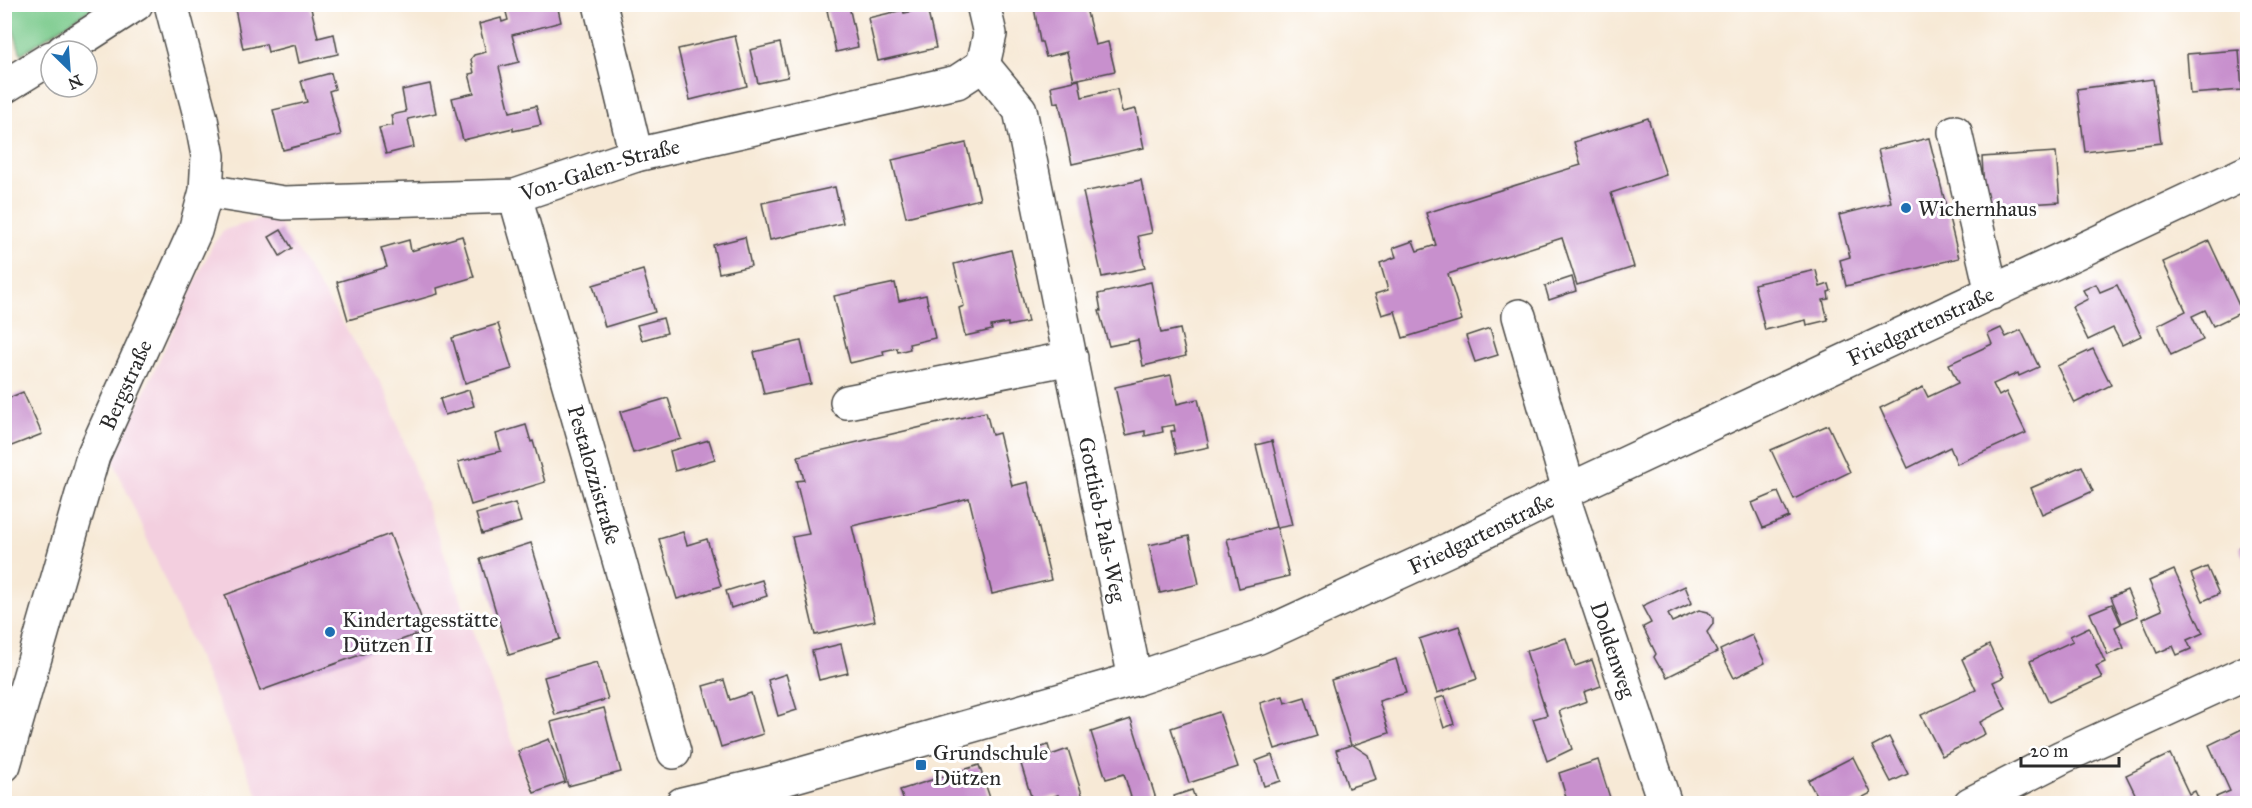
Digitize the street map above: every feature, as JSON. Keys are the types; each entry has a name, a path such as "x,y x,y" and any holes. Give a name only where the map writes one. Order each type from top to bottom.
{"street":[{"path":"82,39 136,4"},
{"name":"Bergstraße","path":"4,765 93,456 195,231 206,191 208,156 201,119 171,4"},
{"path":"600,4 636,156"},
{"path":"983,4 990,34 983,65"},
{"path":"4,87 39,65"},
{"name":"Von-Galen-Straße","path":"206,191 284,203 515,196 636,156 957,82 983,65"},
{"name":"Gottlieb-Pals-Weg","path":"983,65 1020,110 1135,680"},
{"path":"1955,132 1992,293"},
{"name":"Friedgartenstraße","path":"682,804 770,783 1135,680 1259,637 2247,172"},
{"name":"Pestalozzistraße","path":"515,196 674,752"},
{"name":"Doldenweg","path":"1519,316 1566,492 1665,804"},
{"path":"847,402 1071,358"},
{"path":"1970,804 2062,757 2247,672"}],"shaded area":[{"name":"Kindertagesstätte Dützen II","path":"274,215 385,390 535,803 261,803 113,460 213,244 224,230"}],"green space":[{"path":"5,4 97,4 44,39 39,39 39,42 21,54"}],"building":[{"path":"234,4 310,4 318,38 334,34 338,54 299,63 295,45 268,52 266,44 243,49"},
{"path":"504,4 557,4 561,22 512,35 519,62 499,67 510,112 536,106 541,125 513,131 513,128 463,140 452,98 474,93 469,74 474,73 471,59 474,55 486,52 479,24 501,18 502,22 508,20"},
{"path":"1047,4 1085,4 1095,45 1108,42 1115,71 1074,80 1067,52 1046,57 1042,42 1040,42 1034,7"},
{"path":"849,6 858,47 836,52 827,10"},
{"path":"927,8 936,48 878,61 868,18 903,10 904,13"},
{"path":"735,36 747,86 690,100 678,49"},
{"path":"780,43 788,77 758,83 750,50"},
{"path":"2239,50 2242,90 2190,94 2187,54"},
{"path":"331,73 335,89 329,91 341,135 283,150 273,110 307,102 301,81"},
{"path":"2153,79 2161,143 2085,152 2077,89"},
{"path":"1079,80 1082,97 1117,89 1122,112 1136,109 1144,148 1072,164 1059,102 1054,103 1051,86"},
{"path":"430,84 436,113 408,119 414,147 386,154 379,128 393,125 391,115 406,112 402,90"},
{"path":"1648,118 1666,175 1611,193 1634,267 1577,285 1562,238 1448,274 1462,320 1403,338 1395,311 1382,315 1375,294 1388,290 1380,263 1396,257 1393,248 1413,241 1417,251 1436,245 1426,213 1581,165 1574,142"},
{"name":"Wichernhaus","path":"1929,138 1959,258 1846,286 1840,260 1850,257 1839,215 1891,202 1878,150"},
{"path":"966,143 980,199 906,217 892,160"},
{"path":"2056,152 2060,202 1985,207 1982,157"},
{"path":"1141,180 1152,233 1138,236 1145,268 1102,277 1083,192"},
{"path":"835,187 843,223 770,240 762,203"},
{"path":"281,230 292,248 280,256 269,237"},
{"path":"462,236 474,277 437,288 438,294 348,320 337,282 387,267 381,248 409,240 411,251"},
{"path":"745,237 751,266 719,273 713,245"},
{"path":"2209,241 2242,312 2213,326 2205,310 2192,316 2203,340 2171,355 2158,325 2186,311 2163,262"},
{"path":"1011,250 1028,322 1008,326 1008,323 991,326 992,330 965,336 959,308 964,306 954,264"},
{"path":"643,270 655,312 605,327 593,285"},
{"path":"1816,270 1820,287 1829,284 1831,291 1828,292 1829,299 1823,300 1828,320 1807,325 1806,320 1765,330 1754,284"},
{"path":"1572,277 1576,291 1549,300 1545,286"},
{"path":"1151,282 1161,333 1180,329 1186,356 1143,366 1138,340 1109,346 1099,311 1101,311 1098,294"},
{"path":"895,283 899,301 926,295 935,338 909,344 910,349 898,352 897,348 883,351 884,355 850,363 834,296"},
{"path":"2096,284 2100,292 2117,285 2141,336 2122,345 2113,328 2088,340 2072,307 2088,299 2083,290"},
{"path":"663,318 667,333 642,340 637,325"},
{"path":"498,324 512,369 465,383 452,338"},
{"path":"1490,328 1498,355 1475,362 1466,336"},
{"path":"2001,328 2006,337 2021,330 2039,367 1993,384 1999,396 2006,392 2026,433 1957,464 1950,447 1908,468 1880,408 1923,387 1928,397 1958,383 1949,364 1992,344 1988,334"},
{"path":"801,341 811,384 764,394 754,352"},
{"path":"2093,349 2111,385 2075,403 2057,366"},
{"path":"1171,375 1177,404 1198,399 1209,447 1176,454 1171,431 1175,431 1174,425 1162,427 1163,432 1145,436 1145,431 1126,435 1115,387"},
{"path":"469,390 474,406 445,415 440,399"},
{"path":"23,392 42,434 4,449 4,400"},
{"path":"668,398 681,439 633,453 620,412"},
{"path":"986,412 992,435 999,433 1012,486 1028,482 1051,580 992,594 969,498 852,526 875,621 815,635 792,537 809,534 796,481 804,480 798,456"},
{"path":"526,425 545,482 471,505 458,462 501,451 496,434"},
{"path":"1828,425 1850,472 1794,499 1771,450"},
{"path":"709,440 715,459 675,471 670,451"},
{"path":"1272,441 1292,525 1277,528 1289,576 1239,588 1227,539 1276,527 1256,445"},
{"path":"2082,466 2093,491 2042,514 2031,488"},
{"path":"1778,492 1789,517 1763,528 1752,503"},
{"path":"515,503 521,522 482,534 476,514"},
{"path":"683,532 687,545 707,539 721,586 677,599 659,539"},
{"path":"390,534 426,631 260,691 225,595"},
{"path":"1189,536 1199,584 1160,593 1149,545"},
{"path":"531,543 560,639 509,655 480,559"},
{"path":"2248,543 2248,566 2239,547"},
{"path":"2207,567 2219,594 2203,601 2191,574"},
{"path":"2174,570 2203,633 2187,640 2191,649 2177,655 2173,646 2157,653 2142,619 2162,610 2149,581"},
{"path":"762,580 767,596 731,608 726,591"},
{"path":"1685,586 1692,603 1668,614 1672,622 1699,610 1708,612 1713,618 1713,624 1707,632 1717,652 1667,677 1654,657 1656,654 1643,627 1651,623 1642,606"},
{"path":"2127,590 2138,616 2122,623 2111,597"},
{"path":"2112,604 2121,624 2115,627 2124,648 2108,655 2090,613"},
{"path":"1459,626 1477,679 1437,693 1419,639"},
{"path":"2089,627 2105,662 2096,666 2102,678 2049,702 2030,661 2073,641 2070,636"},
{"path":"1752,635 1765,663 1734,678 1720,650"},
{"path":"1566,638 1575,666 1592,660 1601,686 1584,692 1587,701 1559,711 1572,749 1547,761 1533,719 1547,715 1526,651"},
{"path":"841,644 848,673 819,680 812,651"},
{"path":"1989,645 2004,677 1993,682 2006,709 1980,722 1985,734 1942,756 1921,715 1976,690 1962,659"},
{"path":"1396,659 1406,693 1379,701 1389,733 1353,745 1368,755 1376,779 1348,788 1336,750 1351,745 1331,680"},
{"path":"597,662 608,699 555,715 544,677"},
{"path":"786,674 797,710 778,716 768,680"},
{"path":"724,680 730,700 751,693 763,734 721,747 703,686"},
{"path":"1283,696 1285,703 1305,697 1317,736 1275,749 1260,703"},
{"path":"1445,696 1454,724 1444,728 1435,699"},
{"path":"604,708 621,772 568,786 551,722"},
{"path":"1219,712 1238,767 1189,783 1171,728"},
{"path":"1131,719 1156,799 1142,804 1133,804 1124,774 1106,779 1091,732"},
{"path":"2248,726 2248,804 2219,804 2216,797 2230,791 2209,745"},
{"path":"1889,737 1908,774 1891,782 1872,746"},
{"path":"549,739 565,782 534,793 518,751"},
{"path":"1048,745 1051,755 1068,749 1085,804 1060,804 1058,795 1033,803 1021,764 1038,759 1036,749"},
{"path":"2170,754 2189,794 2195,791 2201,804 2140,804 2126,775"},
{"path":"1272,755 1281,781 1264,786 1256,761"},
{"path":"1853,757 1871,793 1850,804 1821,804 1808,780"},
{"path":"1598,760 1612,804 1568,804 1559,773"},
{"path":"979,765 992,804 900,804 904,802 900,790"},
{"path":"1192,790 1197,804 1176,804 1174,796"}],"place":[{"name":"Wichernhaus","path":"1906,208"},
{"name":"Kindertagesstätte Dützen II","path":"330,632"},
{"name":"Grundschule Dützen","path":"921,765"}]}
